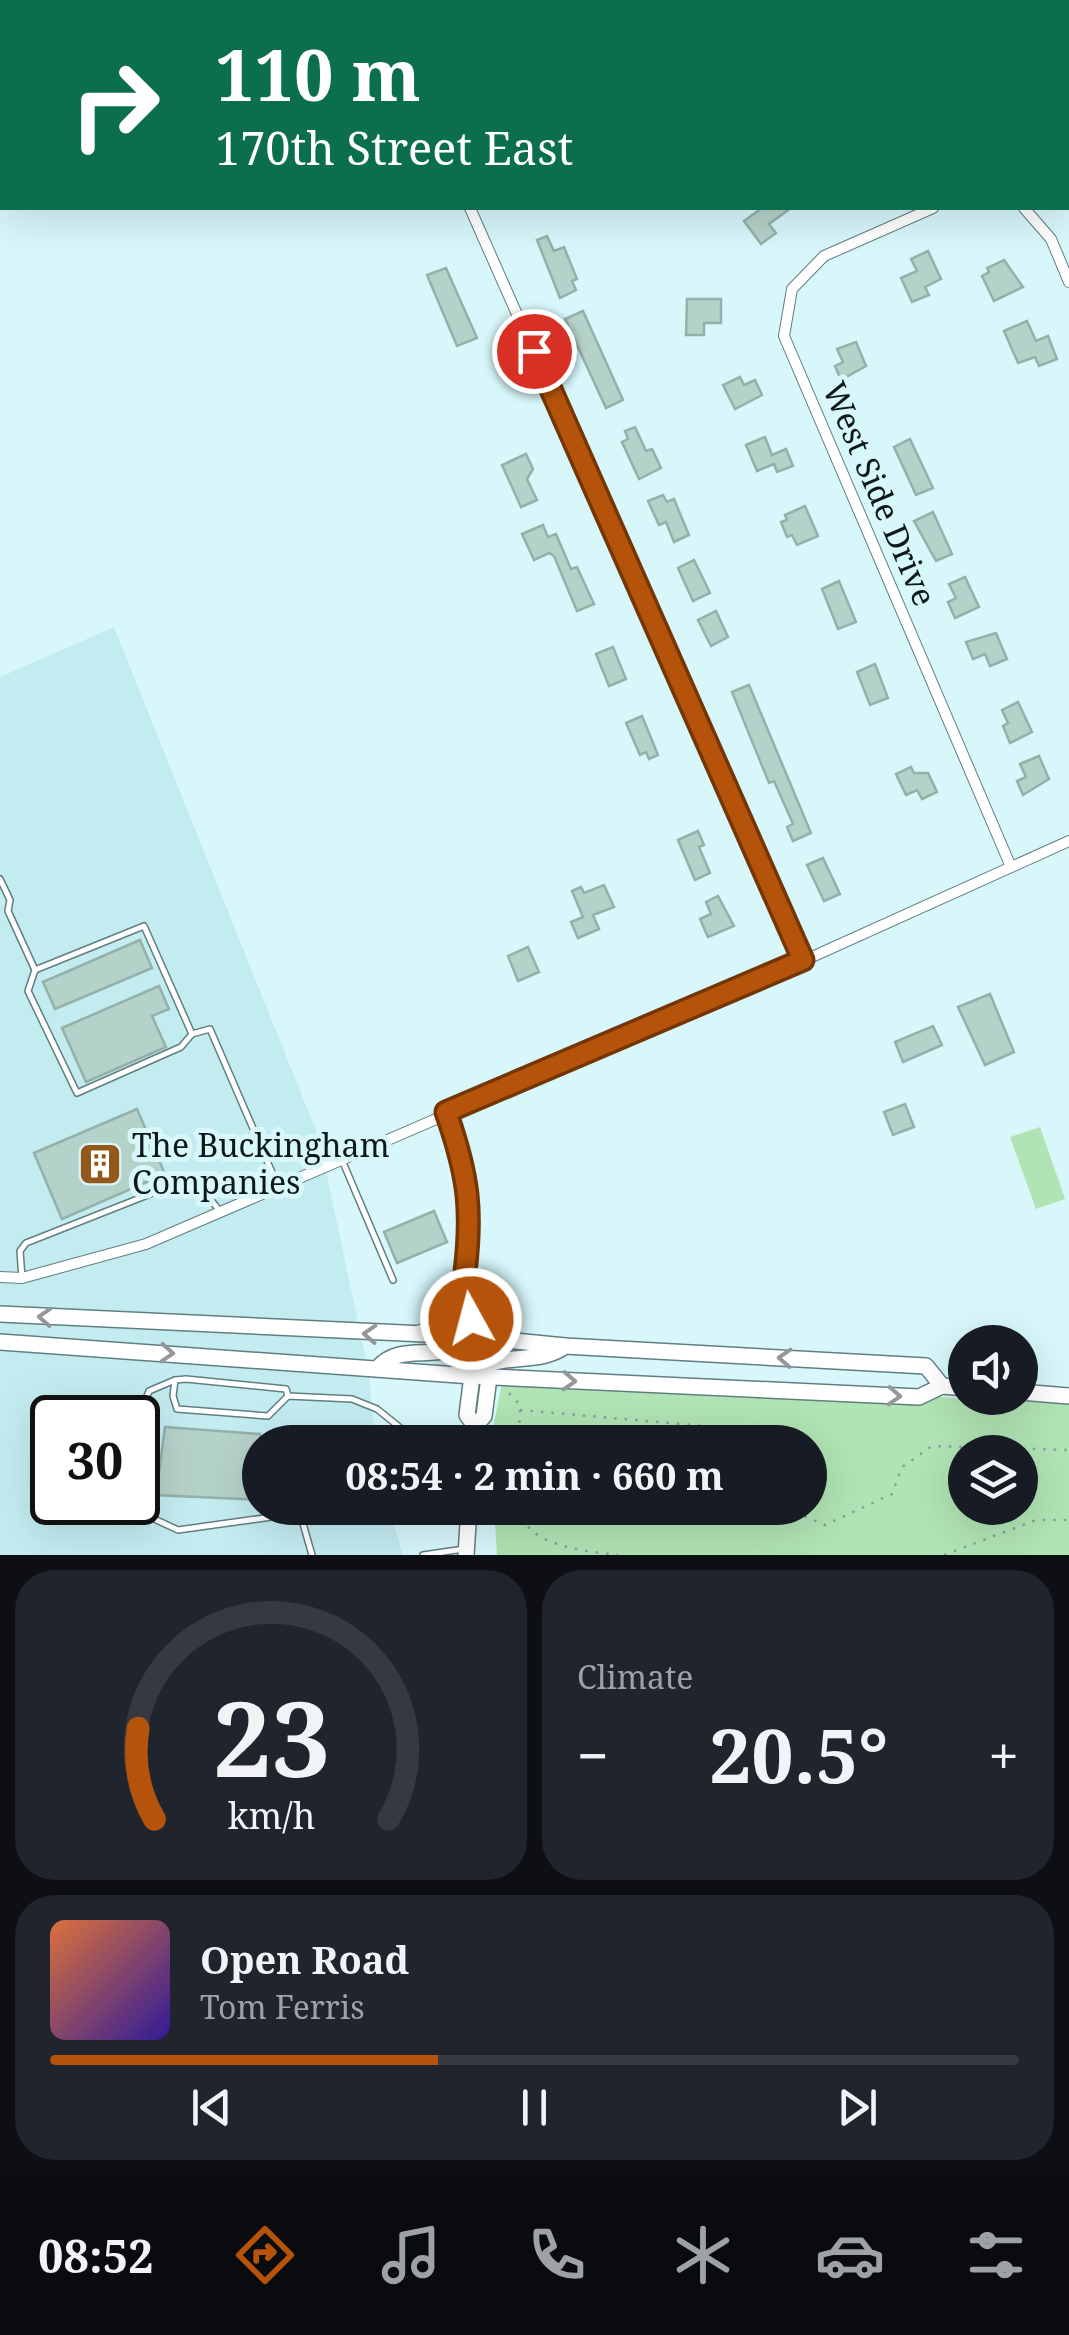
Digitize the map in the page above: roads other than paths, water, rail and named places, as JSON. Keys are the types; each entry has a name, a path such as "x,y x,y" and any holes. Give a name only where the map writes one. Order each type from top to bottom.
{"main road":[{"path":"0,1314 467,1336 564,1346 926,1366 942,1386"},
{"path":"378,1368 386,1358 404,1352 454,1348 467,1336"},
{"path":"0,1342 489,1377 919,1397 948,1387"},
{"path":"471,1425 467,1415 472,1376 477,1370 508,1360 550,1357 564,1346"},
{"path":"479,1425 484,1416 489,1377"},
{"path":"1038,1393 1069,1396"},
{"path":"466,1552 468,1525"}],"street":[{"path":"471,210 803,960"},
{"name":"West Side Drive","path":"929,210 824,256 792,289 784,336 1011,867"},
{"path":"1026,210 1051,240 1069,282"},
{"path":"0,1278 22,1278 146,1244 1069,841"},
{"path":"404,1336 445,1318 464,1280 471,1224 466,1178 446,1112"},
{"path":"464,1280 470,1288 467,1336"}],"lane":[{"path":"0,879 10,900 8,912 35,970 28,991 76,1093 181,1047 192,1034 210,1029 277,1184"},
{"path":"0,915 8,912"},
{"path":"35,970 144,926 192,1034"},
{"path":"341,1157 393,1280"},
{"path":"22,1278 20,1251 26,1242 168,1188 189,1181 196,1184 220,1211"},
{"path":"288,1396 286,1388 175,1380 149,1391 141,1408 139,1439 148,1516 178,1530 300,1514 312,1555"},
{"path":"175,1380 173,1396 177,1409 268,1416 288,1396 352,1399 378,1409 397,1425"},
{"path":"422,1555 466,1552"}],"place":[{"name":"The Buckingham Companies","path":"100,1164"}]}
